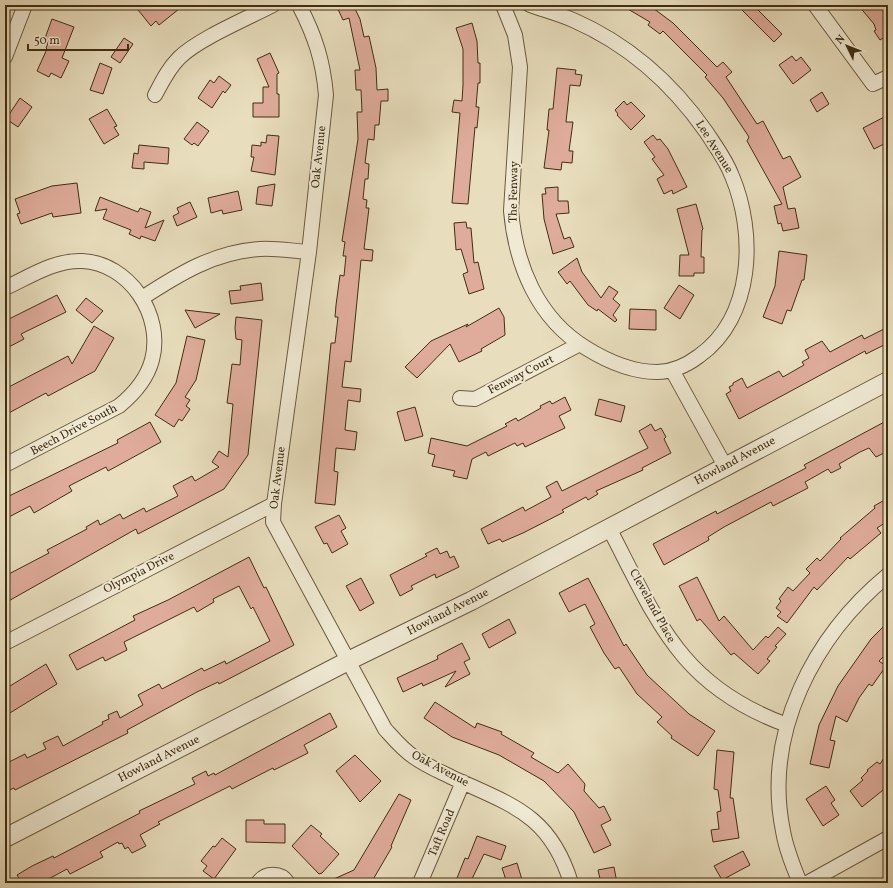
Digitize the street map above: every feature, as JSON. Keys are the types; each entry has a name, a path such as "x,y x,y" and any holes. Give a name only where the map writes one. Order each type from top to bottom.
{"street":[{"path":"5,58 25,5"},
{"path":"155,95 166,73 179,58 194,46 274,5"},
{"name":"Oak Avenue","path":"299,5 311,27 320,50 326,95 309,252 274,504 273,522 385,730 399,745 424,764 513,805 530,817 545,831 556,847 565,864 570,883"},
{"name":"The Fenway","path":"503,5 515,35 520,67 511,211 513,234 518,257 527,280 538,300 554,320 580,344 601,357 621,365 657,372 672,370"},
{"name":"Lee Avenue","path":"530,5 572,19 601,34 629,52 654,72 678,95 698,120 722,155 732,175 740,199 745,223 746,242 744,274 739,298 730,322 720,337 707,350 692,361 672,370"},
{"path":"815,5 874,84 888,77"},
{"path":"142,298 185,271 208,260 228,254 260,249 309,252"},
{"name":"Beech Drive South","path":"5,288 52,266 67,262 83,261 101,265 116,272 128,281 142,298 153,325 154,341 152,359 140,385 131,396 119,406 5,466"},
{"name":"Fenway Court","path":"460,398 475,399 580,344"},
{"path":"672,370 725,466"},
{"name":"Howland Avenue","path":"5,838 348,661 471,601 888,381"},
{"name":"Olympia Drive","path":"5,643 274,504"},
{"name":"Cleveland Place","path":"609,528 661,627 686,660 716,689 738,704 763,717 787,726"},
{"path":"800,883 786,845 779,803 781,751 787,726 803,682 834,631 854,606 888,575"},
{"name":"Taft Road","path":"420,883 463,782"},
{"path":"807,883 888,838"},
{"path":"258,883 266,876 273,874 280,876 288,883"}],"building":[{"path":"134,5 152,5 156,10 162,5 184,5 159,25 156,21 151,26"},
{"path":"336,5 353,5 360,19 364,37 369,36 376,68 377,90 388,89 388,101 381,101 379,125 375,125 374,140 368,139 365,163 369,164 368,179 365,179 363,199 367,200 366,208 369,208 364,249 373,250 372,261 361,260 351,362 345,361 342,387 361,389 360,402 348,400 345,430 357,432 355,450 336,448 334,471 338,472 335,505 315,503 331,343 335,343 338,317 335,317 340,275 344,276 346,256 343,256 345,242 342,241 358,139 357,112 362,112 361,90 356,90 355,70 360,70 349,18 343,20"},
{"path":"621,5 649,5 673,23 717,67 723,62 732,72 726,77 757,124 763,121 783,159 790,156 801,177 783,187 788,209 795,208 799,228 783,231 781,223 778,224 774,206 782,204 747,141 749,137 723,98 705,77 707,75 663,31 660,34 648,25 650,22"},
{"path":"737,5 763,5 758,10 782,34 774,42"},
{"path":"858,5 879,5 888,17 888,45 883,38 880,40 874,31 876,30 874,24"},
{"path":"52,19 74,27 62,58 69,61 61,78 51,73 49,77 37,71 47,49 48,43 44,41"},
{"path":"472,23 477,41 478,63 480,63 480,83 478,83 476,107 479,107 477,128 475,127 468,204 452,203 460,113 452,112 454,100 462,101 463,85 463,49 456,28"},
{"path":"124,38 133,44 120,63 111,57"},
{"path":"270,53 279,73 277,74 277,94 279,94 279,117 253,117 253,103 263,103 263,87 269,87 257,59"},
{"path":"792,56 796,61 801,57 811,70 793,84 779,65"},
{"path":"100,63 112,68 103,94 90,90"},
{"path":"557,68 576,70 575,74 582,75 580,86 570,85 566,122 573,122 569,151 573,151 572,163 562,162 561,170 544,168 549,130 547,130 549,109 553,109"},
{"path":"219,76 231,85 225,93 223,91 212,108 198,98 210,80 214,83"},
{"path":"822,92 829,104 817,112 810,100"},
{"path":"20,98 32,107 18,127 6,119"},
{"path":"624,101 627,105 631,102 645,116 631,130 617,115 618,114 615,110"},
{"path":"107,109 117,126 114,127 119,135 104,144 89,119"},
{"path":"888,115 888,142 874,149 863,128"},
{"path":"197,122 209,131 198,146 194,143 192,145 184,139"},
{"path":"267,135 279,136 275,175 251,171 254,157 251,157 252,145 261,146 261,142 266,143"},
{"path":"653,135 657,140 660,139 668,149 687,187 673,194 672,190 664,194 657,179 664,175 652,159 655,157 644,142"},
{"path":"139,145 169,148 168,164 144,162 144,169 132,168 134,153 138,154"},
{"path":"77,183 81,213 53,217 52,213 21,224 17,214 20,213 15,199 52,186"},
{"path":"275,184 272,206 256,204 258,187"},
{"path":"558,187 558,201 568,201 569,213 556,214 564,239 570,237 574,247 553,254 544,219 542,194 546,194 545,188"},
{"path":"238,191 242,210 223,214 222,210 211,213 208,198"},
{"path":"100,197 138,212 140,208 151,212 145,228 164,220 155,241 141,236 140,239 129,234 131,230 103,219 107,209 95,211"},
{"path":"190,202 197,217 177,226 173,216 179,213 177,208"},
{"path":"696,204 703,229 701,257 704,257 704,273 694,273 694,276 679,276 680,255 689,255 677,209"},
{"path":"466,222 467,228 471,228 474,263 478,262 484,289 469,294 463,274 468,272 461,249 456,250 454,223"},
{"path":"779,251 807,255 804,280 802,280 791,311 787,310 782,324 763,317 775,286"},
{"path":"577,258 582,272 601,298 609,286 618,292 613,299 620,305 613,315 617,320 615,322 598,309 597,311 588,305 570,281 567,284 558,272"},
{"path":"261,283 263,300 231,304 229,291 241,290 240,286"},
{"path":"679,285 694,295 680,319 664,308"},
{"path":"57,295 66,312 21,334 24,339 5,349 5,321"},
{"path":"86,298 103,311 92,323 76,310"},
{"path":"499,308 504,317 505,335 481,349 482,351 459,362 450,344 417,378 405,367 431,341 468,324 466,327"},
{"path":"630,309 656,310 656,330 629,329"},
{"path":"185,310 220,314 195,328"},
{"path":"236,317 262,320 248,455 224,489 138,534 136,529 5,603 5,576 49,553 47,550 87,529 86,527 98,520 100,525 120,514 123,519 144,508 146,512 178,496 173,486 192,476 195,481 219,467 212,462 219,451 228,457 233,404 227,403 232,364 240,365 242,340 236,339"},
{"path":"94,326 114,338 95,371 48,396 46,393 5,415 5,389 68,356 72,364"},
{"path":"888,327 888,343 866,354 865,351 739,419 726,394 731,391 729,387 733,385 733,383 742,378 747,388 779,371 783,377 804,365 802,362 809,358 805,350 822,341 830,352 862,335 864,339"},
{"path":"187,336 205,340 196,380 185,397 190,400 186,406 190,409 182,421 179,419 174,427 155,415 176,383"},
{"path":"565,397 571,410 559,416 565,428 525,447 523,443 517,446 515,443 488,456 486,452 472,459 467,479 453,476 455,471 432,466 435,455 428,453 431,438 467,446 507,426 505,424 516,418 518,421 550,401 552,404"},
{"path":"599,399 625,406 621,422 595,415"},
{"path":"415,407 423,436 405,441 397,412"},
{"path":"888,420 888,451 876,457 869,448 860,452 839,464 841,468 831,473 828,469 805,482 808,488 773,506 771,502 724,527 708,537 709,540 664,565 653,544 716,511 717,514 806,468 804,465"},
{"path":"150,422 161,442 108,471 106,467 69,486 72,491 34,513 30,506 5,519 5,498 118,443 117,440"},
{"path":"651,424 655,431 661,428 666,437 664,439 671,453 642,468 643,470 596,491 598,494 588,500 586,497 562,510 564,512 523,533 502,542 500,539 488,544 481,529 523,507 525,511 551,497 546,487 557,481 562,491 648,448 639,431"},
{"path":"888,498 888,521 877,528 881,533 850,559 848,557 817,590 814,587 787,623 777,616 781,612 776,608 781,601 779,599 788,587 793,591 810,573 806,569 817,558 820,561 841,539 840,538 875,508 874,506"},
{"path":"339,515 346,528 341,531 348,544 332,553 327,543 324,544 315,527"},
{"path":"437,548 440,554 447,551 450,558 454,556 459,567 436,578 435,574 411,586 413,589 400,596 390,575 427,556 425,554"},
{"path":"249,557 264,588 266,587 294,645 219,684 218,682 197,692 127,730 128,733 15,790 14,788 5,792 5,764 25,754 27,758 46,749 43,743 58,736 63,746 103,724 102,722 109,719 108,715 117,711 120,718 143,705 138,695 159,684 162,689 202,668 204,671 225,661 226,664 270,641 253,607 251,609 239,586 213,599 214,602 197,612 194,607 124,642 127,650 105,661 103,657 77,670 69,655 135,620 133,616 168,600"},
{"path":"697,577 719,621 724,616 753,650 766,636 768,638 778,627 786,634 775,646 777,647 767,659 770,661 758,674 734,653 731,655 700,619 697,621 679,586"},
{"path":"361,578 374,603 360,611 346,586"},
{"path":"588,578 624,646 626,644 647,675 689,714 715,731 698,756 671,738 672,736 657,722 662,717 637,694 619,667 615,669 604,653 590,627 595,624 585,604 569,612 559,593"},
{"path":"509,619 516,633 489,648 482,634"},
{"path":"888,622 888,652 879,661 886,666 872,686 869,684 859,698 847,722 836,716 830,740 835,741 829,768 810,764 819,725 838,686 871,639"},
{"path":"462,643 470,659 464,662 470,674 445,687 456,671 423,686 422,683 403,692 397,678 438,659 437,656"},
{"path":"46,664 57,684 5,716 5,689"},
{"path":"435,702 475,728 477,723 502,732 501,734 534,753 531,757 558,773 568,764 585,784 584,791 599,808 604,806 611,820 601,825 611,845 594,853 574,812 544,781 499,755 452,737 424,718"},
{"path":"330,713 337,727 304,745 308,753 274,770 273,768 232,789 230,786 158,822 160,824 140,835 146,846 132,853 128,847 125,849 122,843 119,844 118,842 100,852 103,857 70,874 67,869 41,883 22,883 17,875 53,856 54,858 140,813 139,811 195,784 192,778 206,771 208,776 214,773 215,775"},
{"path":"717,750 734,752 730,798 733,798 739,838 713,842 711,830 719,829 717,812 721,811 718,790 714,789"},
{"path":"888,752 888,786 862,807 850,791 863,780 861,778 868,771 867,770 877,762 880,764"},
{"path":"355,755 381,781 360,802 336,771"},
{"path":"826,786 835,800 831,803 839,815 823,826 806,799"},
{"path":"399,794 411,800 391,846 392,847 371,883 325,883 354,870"},
{"path":"246,820 264,820 264,824 285,824 285,843 246,842"},
{"path":"311,825 322,834 320,836 339,854 322,873 319,874 292,846"},
{"path":"477,836 506,846 501,860 484,854 470,883 455,883 465,858 468,859"},
{"path":"222,838 236,849 214,879 203,871 207,866 201,861 213,846 215,847"},
{"path":"743,851 750,865 722,880 714,866"},
{"path":"517,863 523,883 507,883 502,868"},
{"path":"614,867 617,883 601,883 598,870"}]}
